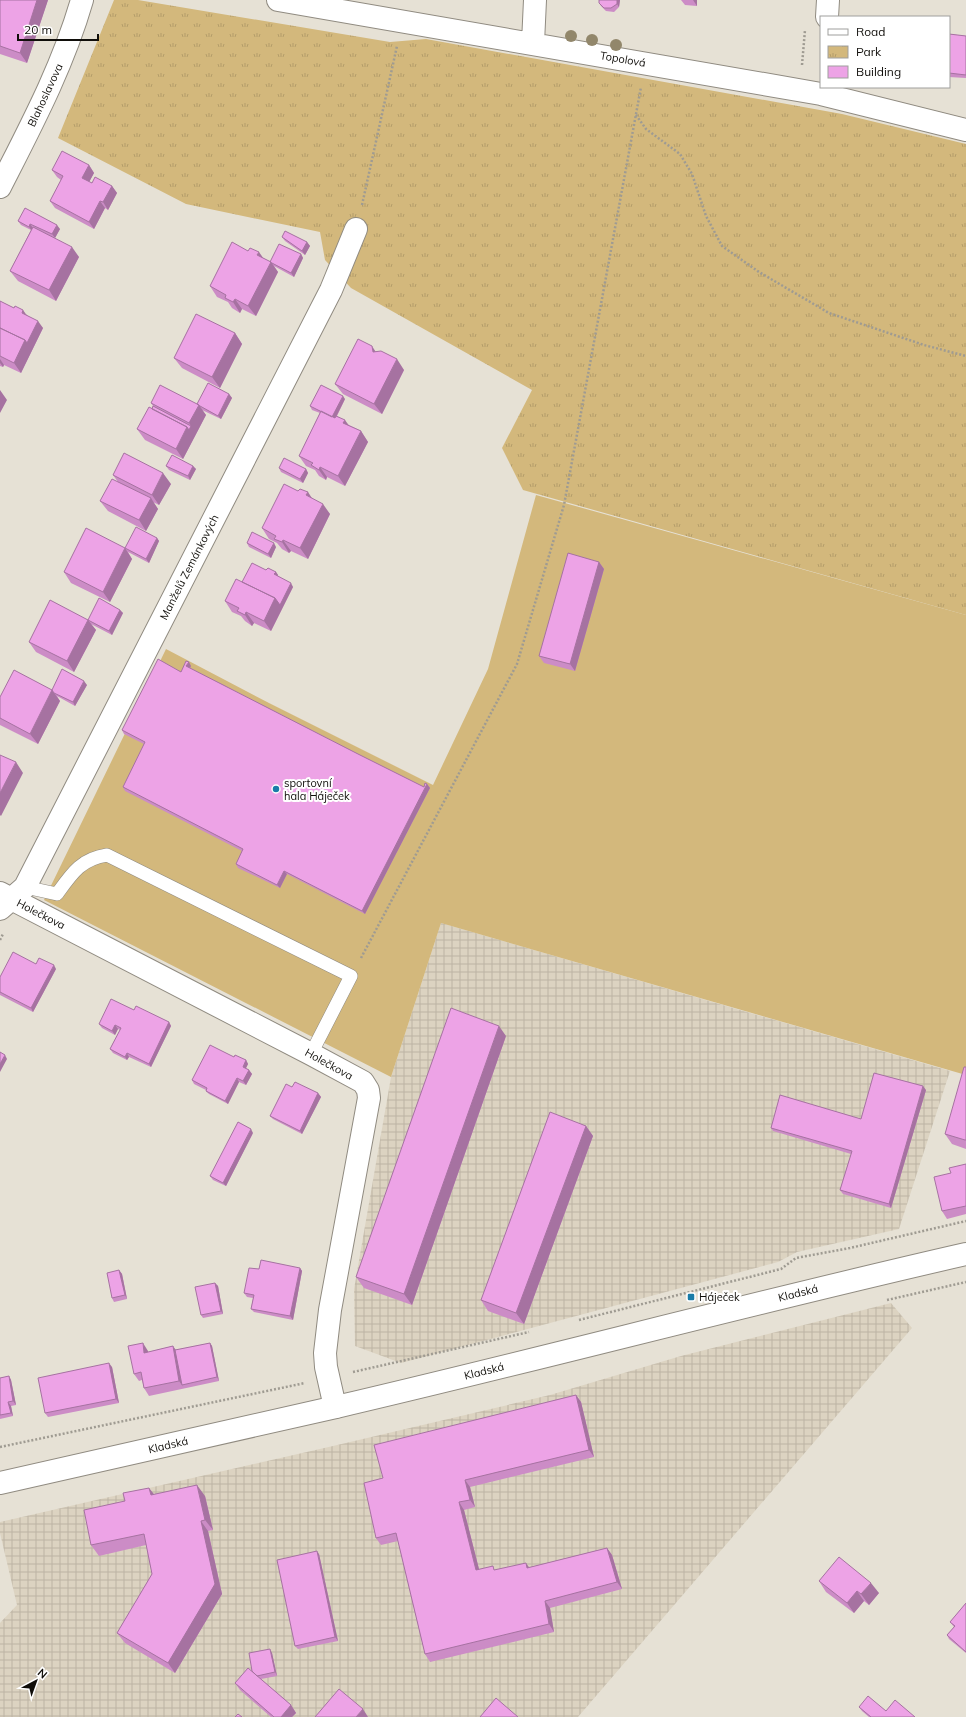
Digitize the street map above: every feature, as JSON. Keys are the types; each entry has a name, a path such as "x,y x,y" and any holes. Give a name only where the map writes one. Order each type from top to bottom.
{"street":[{"name":"Blahoslavova","path":"0,187 56,72 76,22 82,0"},
{"name":"Topolová","path":"278,0 403,20 645,63 821,91 966,130"},
{"path":"533,43 535,0"},
{"path":"827,16 828,0"},
{"name":"Manželů Zemánkových","path":"9,897 331,290 356,229"},
{"name":"Holečkova","path":"9,897 311,1054 362,1082 368,1090 369,1098 330,1310 325,1353 335,1407"},
{"name":"Kladská","path":"0,1483 335,1407 574,1350 860,1278 966,1254"}],"lane":[{"path":"9,897 57,894 73,872 94,857 108,855 351,976 311,1054"}],"path":[{"path":"356,229 403,20"},
{"path":"802,70 806,23"},
{"path":"351,976 517,664 564,506 645,63"},
{"path":"636,115 646,129 680,154 692,174 706,216 722,246 759,272 829,313 924,345 966,356"},
{"path":"0,940 4,933"},
{"path":"576,1321 781,1269 796,1258 966,1221"},
{"path":"0,1447 329,1378 530,1332"},
{"path":"304,1377 304,1383"}],"shaded area":[{"path":"441,923 950,1071 899,1229 797,1252 778,1262 401,1363 355,1346 354,1289 391,1077"},
{"path":"891,1303 912,1328 578,1717 0,1717 0,1623 17,1605 0,1533 0,1522 550,1395 681,1356"}],"green space":[{"path":"114,0 138,0 390,42 426,39 842,114 966,144 966,615 523,490 502,448 532,390 351,288 325,260 320,232 186,204 58,138"},
{"path":"536,495 966,615 966,1075 441,923 391,1077 44,900 166,649 269,703 433,785 488,669"}],"building":[{"path":"0,0 37,0 20,53 0,46"},
{"path":"599,0 617,0 617,4 611,8 604,8 599,3"},
{"path":"950,34 966,36 966,75 950,73"},
{"path":"62,151 89,165 82,178 92,183 95,177 112,186 103,202 100,201 89,222 50,201 63,176 52,170"},
{"path":"25,208 57,225 52,234 30,224 29,227 18,221"},
{"path":"33,227 72,247 49,290 10,271"},
{"path":"285,231 307,242 302,251 282,237"},
{"path":"232,242 248,251 250,248 259,252 257,255 271,262 248,306 235,299 233,302 225,298 226,295 210,286"},
{"path":"279,244 301,254 291,273 270,262"},
{"path":"0,301 14,308 15,306 23,310 22,313 38,321 27,343 25,340 0,328"},
{"path":"196,314 235,333 212,377 174,358"},
{"path":"0,328 25,340 14,363 0,356"},
{"path":"358,339 372,346 373,352 381,351 397,359 374,404 335,384"},
{"path":"208,383 229,394 218,416 197,404"},
{"path":"160,385 199,405 189,423 151,403"},
{"path":"321,385 343,396 332,417 310,406"},
{"path":"153,406 191,426 189,430 187,427 152,409"},
{"path":"149,407 187,427 176,449 137,429"},
{"path":"321,411 335,418 336,416 345,420 343,423 361,431 338,476 320,467 319,470 311,465 313,463 299,456"},
{"path":"124,453 163,473 152,495 113,475"},
{"path":"172,455 193,466 188,476 166,466"},
{"path":"284,458 306,469 300,479 279,468"},
{"path":"112,479 151,498 139,520 100,501"},
{"path":"284,484 298,491 300,489 308,492 306,495 323,504 300,548 283,540 282,542 274,539 276,536 262,528"},
{"path":"136,527 157,538 146,559 125,548"},
{"path":"86,528 125,548 103,592 64,572"},
{"path":"252,532 274,543 268,554 247,543"},
{"path":"568,553 599,562 570,664 539,656"},
{"path":"252,563 266,570 268,568 276,572 274,574 291,583 280,605 275,598 242,582"},
{"path":"236,579 275,598 264,621 246,612 245,615 237,611 239,608 225,601"},
{"path":"99,598 120,610 109,631 88,620"},
{"path":"50,600 88,620 67,661 29,642"},
{"name":"sportovní hala Háječek","path":"158,659 181,672 186,661 189,662 186,666 424,787 425,783 427,784 362,911 284,871 277,885 236,864 243,849 123,787 145,742 122,730"},
{"path":"62,669 84,681 73,702 54,693 52,690"},
{"path":"14,670 52,690 30,734 0,718 0,697"},
{"path":"0,755 16,762 0,793"},
{"path":"13,952 36,964 39,958 54,965 31,1008 0,992 0,977"},
{"path":"111,999 134,1010 136,1006 169,1022 149,1064 127,1053 125,1057 110,1049 121,1028 115,1025 112,1031 99,1024"},
{"path":"451,1008 499,1026 404,1294 356,1277"},
{"path":"210,1045 234,1057 235,1055 246,1060 243,1067 249,1070 243,1081 237,1078 225,1101 206,1091 207,1088 192,1080"},
{"path":"0,1052 5,1055 0,1064"},
{"path":"964,1067 966,1067 966,1140 945,1134"},
{"path":"874,1073 923,1086 889,1204 840,1190 852,1151 771,1128 780,1095 861,1119"},
{"path":"295,1082 318,1093 300,1131 270,1116 286,1084 292,1087"},
{"path":"550,1112 586,1126 516,1313 481,1300"},
{"path":"238,1122 251,1129 223,1183 210,1176"},
{"path":"966,1164 966,1206 942,1211 934,1177 951,1173 949,1168"},
{"path":"261,1260 300,1268 290,1316 251,1309 254,1295 244,1293 249,1268 259,1269"},
{"path":"119,1270 125,1295 112,1298 107,1273"},
{"path":"215,1283 221,1311 201,1315 195,1287"},
{"path":"143,1343 144,1353 173,1346 179,1381 144,1388 141,1372 134,1374 128,1346"},
{"path":"210,1343 217,1377 182,1385 175,1350"},
{"path":"109,1363 116,1399 45,1413 38,1378"},
{"path":"9,1376 13,1401 8,1402 11,1413 0,1415 0,1378"},
{"path":"576,1395 589,1450 465,1480 470,1500 459,1502 476,1570 493,1566 494,1570 526,1563 527,1568 607,1548 617,1582 545,1601 549,1624 425,1654 396,1533 376,1538 364,1483 383,1478 374,1445"},
{"path":"197,1485 205,1520 201,1521 215,1584 168,1663 117,1633 152,1574 144,1534 91,1545 84,1510 125,1501 123,1493 149,1488 151,1495"},
{"path":"317,1551 335,1637 295,1646 277,1560"},
{"path":"839,1557 871,1583 861,1594 857,1591 847,1603 819,1581"},
{"path":"966,1603 966,1652 947,1635 955,1626 950,1622"},
{"path":"270,1649 275,1672 257,1676 252,1671 249,1653"},
{"path":"248,1668 291,1705 281,1717 274,1717 235,1683"},
{"path":"339,1689 363,1709 356,1717 315,1717"},
{"path":"868,1696 886,1711 895,1700 915,1717 871,1717 859,1707"},
{"path":"496,1698 518,1717 480,1717"},
{"path":"238,1714 242,1717 235,1717"}],"place":[{"name":"sportovní hala Háječek","path":"276,789"},
{"name":"Háječek","path":"691,1297"}]}
